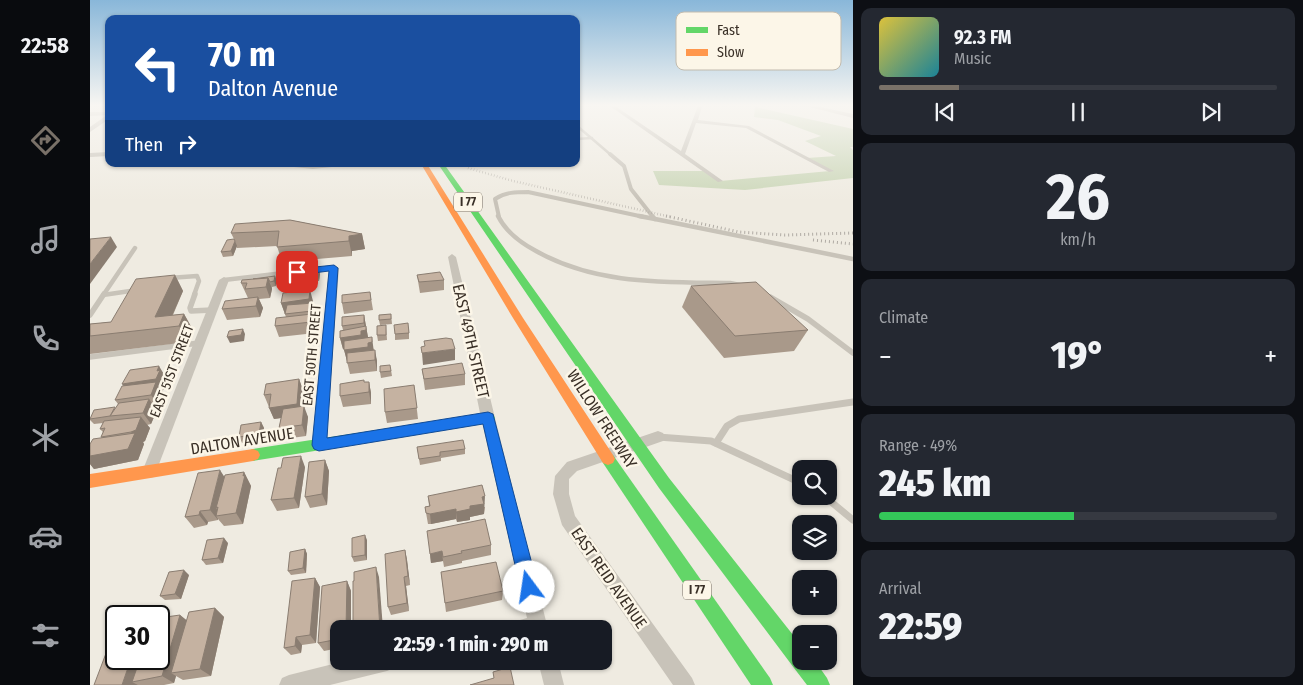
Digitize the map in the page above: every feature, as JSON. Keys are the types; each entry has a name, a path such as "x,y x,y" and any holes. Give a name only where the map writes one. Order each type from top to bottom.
{"main road":[{"name":"WILLOW FREEWAY","path":"426,167 631,495 763,685"},
{"name":"WILLOW FREEWAY","path":"443,167 664,483 792,648"},
{"name":"DALTON AVENUE","path":"90,481 488,418"},
{"name":"WILLOW FREEWAY","path":"809,670 820,685"}],"street":[{"path":"658,138 720,181"},
{"path":"682,155 688,138"},
{"path":"768,138 831,171"},
{"name":"EAST 49TH STREET","path":"452,257 531,620"},
{"name":"EAST 50TH STREET","path":"319,445 334,268"},
{"name":"EAST 51ST STREET","path":"149,472 224,280"},
{"name":"EAST REID AVENUE","path":"658,437 572,466 562,476 561,494 568,520 685,685"},
{"path":"290,685 351,670"},
{"path":"550,670 554,685"}],"lane":[{"path":"580,139 592,138 624,166 631,189 655,219"},
{"path":"90,155 105,154"},
{"path":"745,287 730,283 627,281 598,277 546,259 515,238 499,218 496,199 502,194 511,191 528,192 853,259"},
{"path":"90,315 135,248"},
{"path":"306,271 334,268"},
{"path":"224,280 297,272"},
{"path":"160,279 197,276 198,281 190,308 191,311 212,310"},
{"path":"104,294 136,290 144,286"},
{"path":"762,294 808,319 853,353"},
{"path":"90,357 199,343"},
{"path":"716,444 727,426 740,419 853,402"},
{"path":"658,437 711,441 792,478"},
{"path":"835,505 853,520"}],"green space":[{"path":"815,138 853,138 853,147 850,147 853,150 853,178 745,190 659,185 653,171 706,171 720,181 830,171 807,158 836,156 805,141"}],"building":[{"path":"290,220 362,234 349,236 349,241 277,247 279,231 231,233 235,224"},
{"path":"111,237 90,264 90,239"},
{"path":"234,239 231,251 221,252 227,240"},
{"path":"317,264 316,270 285,273 286,267"},
{"path":"440,272 444,280 419,282 417,275"},
{"path":"175,275 155,317 184,314 179,326 90,336 90,324 111,322 136,279"},
{"path":"275,276 274,281 270,282 268,278 253,279"},
{"path":"268,278 266,287 245,289 247,283 241,283 242,280"},
{"path":"756,282 808,330 735,336 691,286"},
{"path":"310,290 309,299 281,303 283,293"},
{"path":"370,292 371,300 342,303 342,295"},
{"path":"258,297 256,306 222,309 225,301"},
{"path":"313,303 312,311 285,314 287,305"},
{"path":"312,314 311,322 275,326 276,318"},
{"path":"391,314 391,319 379,320 379,315"},
{"path":"364,315 364,323 342,326 342,317"},
{"path":"408,323 409,333 395,334 394,325"},
{"path":"386,325 386,335 377,335 377,326"},
{"path":"366,326 366,330 361,331 361,335 340,338 340,331"},
{"path":"243,329 241,335 227,337 229,331"},
{"path":"372,337 372,342 368,343 368,347 344,350 344,341"},
{"path":"452,339 455,349 422,353 421,347 425,346 424,341"},
{"path":"375,350 375,360 347,363 347,353"},
{"path":"462,363 465,374 424,379 422,369"},
{"path":"390,365 391,371 380,372 380,366"},
{"path":"159,366 157,371 160,370 156,379 122,384 130,370"},
{"path":"299,379 297,404 269,408 271,394 264,395 266,384"},
{"path":"364,380 364,382 369,382 369,392 340,396 340,384"},
{"path":"156,382 151,395 115,400 122,386"},
{"path":"414,385 417,408 385,412 384,389"},
{"path":"149,399 143,413 110,416 119,403"},
{"path":"304,406 302,425 279,428 283,409"},
{"path":"115,407 110,416 90,419 94,410"},
{"path":"141,417 136,430 101,437 105,428 100,429 104,421"},
{"path":"261,422 259,434 239,437 241,425"},
{"path":"135,433 128,449 90,456 90,444 93,439"},
{"path":"463,440 465,449 440,452 440,456 419,459 417,447"},
{"path":"301,456 294,498 271,500 278,468 281,468 283,458"},
{"path":"325,460 322,494 305,497 309,462"},
{"path":"220,470 210,510 200,511 199,515 185,517 198,473"},
{"path":"244,472 243,476 245,475 236,513 216,516 218,507 216,508 225,475"},
{"path":"482,485 485,496 482,497 484,504 470,506 470,509 456,512 456,509 430,514 426,513 425,507 430,506 428,496"},
{"path":"485,519 491,545 443,557 442,551 430,554 427,531"},
{"path":"365,535 365,555 352,557 352,538"},
{"path":"224,538 218,558 202,560 207,540"},
{"path":"305,549 303,568 288,571 290,552"},
{"path":"405,550 408,576 404,577 407,603 388,607 385,554"},
{"path":"496,562 503,591 445,603 441,572"},
{"path":"376,567 379,620 353,620 354,572"},
{"path":"184,570 175,594 160,596 169,572"},
{"path":"315,578 310,635 296,637 295,646 284,648 292,581"},
{"path":"347,581 346,620 330,620 330,641 318,643 322,586"},
{"path":"215,608 200,669 171,673 189,612"},
{"path":"180,615 170,649 170,616"},
{"path":"105,656 105,670 127,670 122,685 94,685"},
{"path":"136,670 164,670 162,676 132,682"},
{"path":"511,670 514,685 470,685 494,678 493,672"}],"railway":[{"path":"468,168 513,181 671,217"},
{"path":"666,216 739,232 785,235 853,233"},
{"path":"813,240 853,244"}],"traffic: fast":[{"path":"443,167 664,483 792,649"},
{"path":"253,455 488,418"},
{"path":"608,459 763,685"},
{"path":"809,670 820,685"}],"traffic: slow":[{"path":"426,167 518,318 608,459"},
{"path":"90,481 253,455"}],"route":[{"path":"297,272 334,268 319,445 488,418 529,587"}]}
